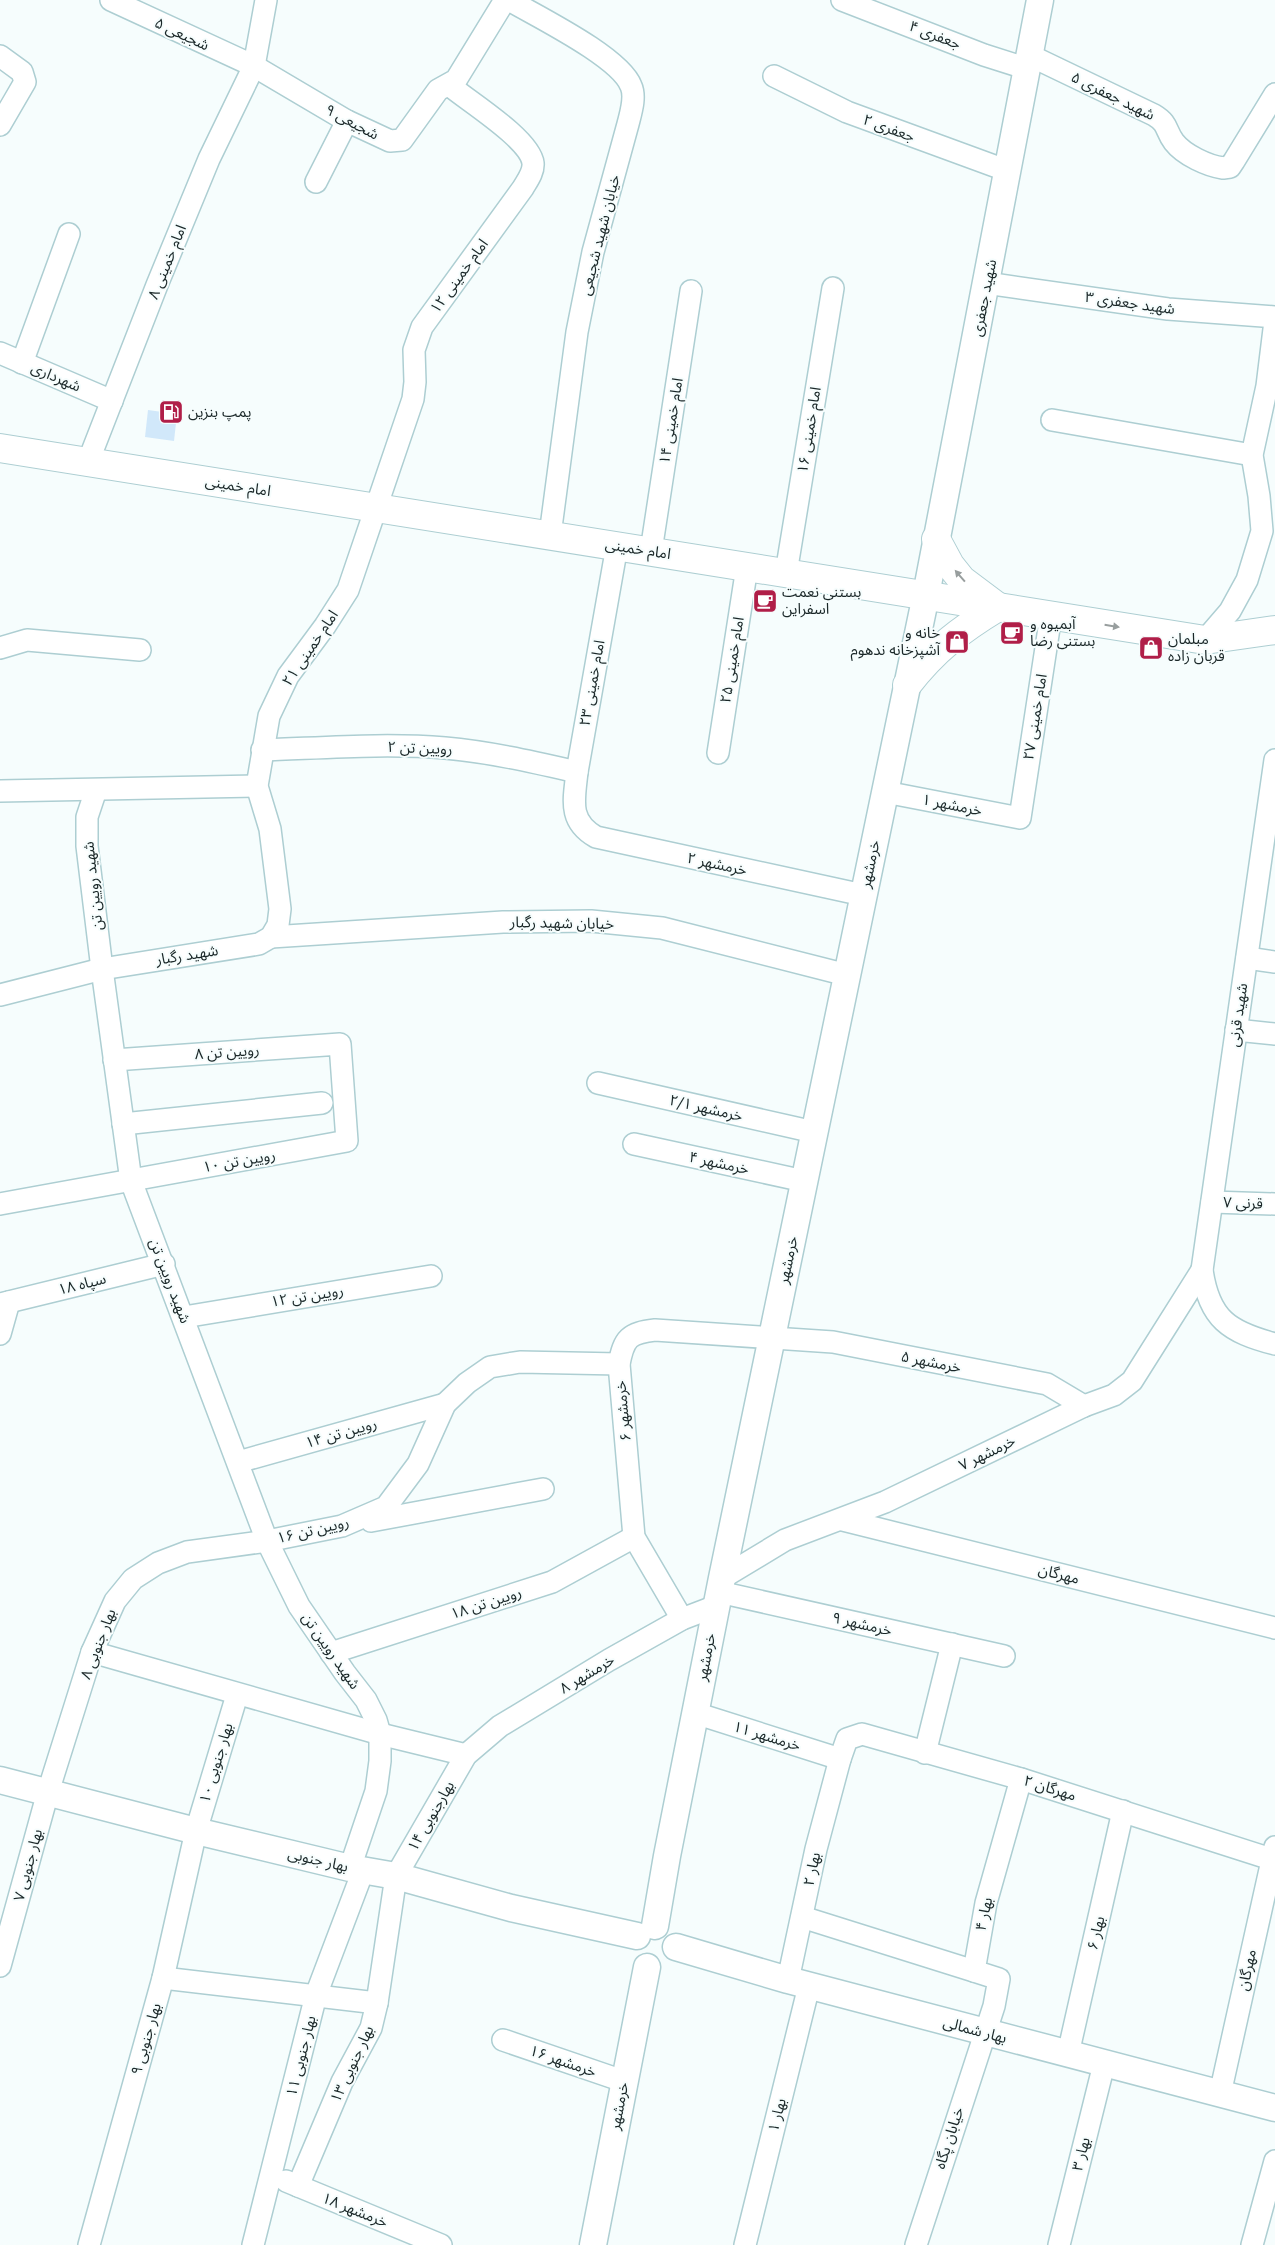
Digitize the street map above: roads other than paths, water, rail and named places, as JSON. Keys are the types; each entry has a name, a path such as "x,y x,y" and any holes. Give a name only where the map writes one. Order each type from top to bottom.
{"main road":[{"name":"امام خمینی","path":"0,448 1205,640 1275,630"},
{"path":"907,685 926,660 945,642 998,607 962,580 936,539"}],"street":[{"name":"شجیعی ۵","path":"111,0 254,66"},
{"name":"امام خمینی ۸","path":"88,462 210,159 254,66 266,0"},
{"name":"شجیعی ۹","path":"254,66 346,121 390,142 402,140 434,94 456,80 507,0"},
{"name":"خیابان شهید شجیعی","path":"507,0 540,8 624,72 632,87 628,124 593,252 577,332 550,535"},
{"name":"جعفری ۴","path":"842,0 984,54 1030,62"},
{"name":"شهید جعفری","path":"926,595 1030,62 1040,0"},
{"path":"0,56 22,72 25,82 0,125"},
{"name":"شهید جعفری ۵","path":"1030,62 1154,114 1168,126 1174,143 1182,150 1216,167 1230,167 1275,94"},
{"name":"جعفری ۲","path":"774,76 847,112 1008,171"},
{"name":"امام خمینی ۱۲","path":"374,507 413,399 416,382 414,350 422,327 524,188 532,173 533,164 529,152 518,140 448,85"},
{"path":"316,182 346,121"},
{"path":"22,363 69,234"},
{"name":"شهید جعفری ۳","path":"986,283 1168,309 1275,317"},
{"name":"امام خمینی ۱۶","path":"786,573 833,288"},
{"name":"امام خمینی ۱۴","path":"651,551 691,291"},
{"path":"1205,640 1230,612 1247,580 1262,532 1259,496 1252,455 1267,386 1275,321"},
{"name":"شهرداری","path":"0,353 112,401"},
{"path":"1052,420 1252,455"},
{"name":"امام خمینی ۲۱","path":"271,937 278,925 280,909 270,829 258,786 262,750 269,716 288,676 325,626 348,590 374,507"},
{"name":"امام خمینی ۲۳","path":"577,821 574,803 577,772 617,546"},
{"name":"امام خمینی ۲۵","path":"718,753 747,566"},
{"name":"خرمشهر","path":"646,1931 695,1714 926,595"},
{"name":"امام خمینی ۲۷","path":"1020,818 1051,615"},
{"path":"0,648 27,640 140,650"},
{"name":"رویین تن ۲","path":"262,750 402,746 444,748 493,754 577,772"},
{"name":"شهید قرنی","path":"1202,1270 1275,760"},
{"path":"0,791 258,786"},
{"name":"شهید رویین تن","path":"96,790 87,817 87,827 102,969 131,1181 164,1264 267,1541 299,1606 366,1700 376,1720 380,1734"},
{"name":"خرمشهر ۱","path":"885,792 1020,818"},
{"name":"خرمشهر ۲","path":"577,821 585,831 596,838 864,895"},
{"name":"خیابان شهید رگبار","path":"271,937 502,922 591,921 662,928 847,975"},
{"name":"شهید رگبار","path":"0,995 102,969 259,944 271,937"},
{"path":"1247,958 1275,962"},
{"path":"1236,1030 1275,1034"},
{"name":"رویین تن ۸","path":"114,1060 340,1044 347,1141"},
{"name":"خرمشهر ۲/۱","path":"598,1084 814,1132"},
{"path":"123,1124 322,1103"},
{"name":"رویین تن ۱۰","path":"0,1204 347,1141"},
{"name":"خرمشهر ۴","path":"634,1144 804,1181"},
{"name":"قرنی ۷","path":"1212,1202 1275,1204"},
{"name":"سپاه ۱۸","path":"4,1303 164,1264"},
{"path":"1202,1270 1205,1289 1212,1309 1230,1327 1275,1344"},
{"name":"خرمشهر ۷","path":"719,1592 785,1540 843,1520 1084,1406 1114,1395 1132,1381 1202,1270"},
{"name":"رویین تن ۱۲","path":"184,1317 430,1276"},
{"path":"0,1334 4,1303"},
{"name":"خرمشهر ۶","path":"682,1619 634,1537 620,1364 623,1347 630,1337 640,1332 655,1330 772,1337"},
{"name":"خرمشهر ۵","path":"772,1337 833,1342 1047,1384 1084,1406"},
{"path":"445,1404 467,1383 490,1367 520,1362 620,1364"},
{"name":"رویین تن ۱۴","path":"238,1462 445,1404"},
{"name":"رویین تن ۱۶","path":"267,1541 342,1526 386,1507 418,1464 445,1404"},
{"path":"342,1526 543,1489"},
{"name":"مهرگان","path":"843,1520 1275,1628"},
{"name":"رویین تن ۱۸","path":"331,1653 552,1582 634,1537"},
{"name":"بهار جنوبی ۸","path":"48,1792 92,1652 115,1600 133,1579 158,1563 187,1552 267,1541"},
{"name":"خرمشهر ۸","path":"466,1756 500,1726 608,1660 682,1619 719,1592"},
{"name":"خرمشهر ۹","path":"719,1592 1004,1656"},
{"path":"924,1752 952,1644"},
{"path":"92,1652 237,1695 466,1756"},
{"name":"بهار جنوبی ۱۰","path":"196,1831 237,1695"},
{"name":"خرمشهر ۱۱","path":"695,1714 840,1759"},
{"name":"بهار جنوبی ۱۱","path":"253,2245 316,1995 356,1869 376,1791 380,1761 380,1734"},
{"name":"مهرگان ۲","path":"840,1759 847,1740 862,1734 1273,1853"},
{"name":"بهارجنوبی ۱۴","path":"396,1876 466,1756"},
{"name":"بهار ۲","path":"798,1983 802,1917 816,1849 840,1759"},
{"name":"بهار ۴","path":"974,1971 986,1903 1021,1779"},
{"name":"بهار جنوبی","path":"0,1780 196,1831 356,1869 396,1876 511,1908 646,1931"},
{"name":"بهار جنوبی ۷","path":"0,1966 48,1792"},
{"name":"بهار ۶","path":"1068,2054 1123,1811"},
{"name":"بهار جنوبی ۹","path":"89,2245 163,1978 196,1831"},
{"name":"مهرگان","path":"1220,2094 1269,1901 1273,1853"},
{"name":"بهار جنوبی ۱۳","path":"298,2186 342,2082 371,2028 377,2003 396,1876"},
{"path":"802,1917 999,1979 994,2006 983,2032"},
{"path":"646,1931 670,1932 676,1947 675,1955 664,1967 647,1968 635,1954 634,1945 646,1931"},
{"name":"بهار شمالی","path":"676,1947 798,1983 1275,2108"},
{"name":"خرمشهر","path":"593,2245 647,1968"},
{"path":"163,1978 377,2003"},
{"name":"بهار ۱","path":"745,2245 798,1983"},
{"name":"خیابان پگاه","path":"916,2245 983,2032"},
{"name":"خرمشهر ۱۶","path":"503,2040 624,2081"},
{"name":"بهار ۳","path":"1059,2245 1104,2064"},
{"path":"1252,2245 1275,2161"},
{"name":"خرمشهر ۱۸","path":"271,2173 441,2245"}],"place":[{"name":"پمپ بنزین","path":"171,412"},
{"name":"بستنی نعمت اسفراین","path":"765,601"},
{"name":"آبمیوه و بستنی رضا","path":"1012,633"},
{"name":"خانه و آشپزخانه ندهوم","path":"957,642"},
{"name":"مبلمان قربان زاده","path":"1151,648"}]}
